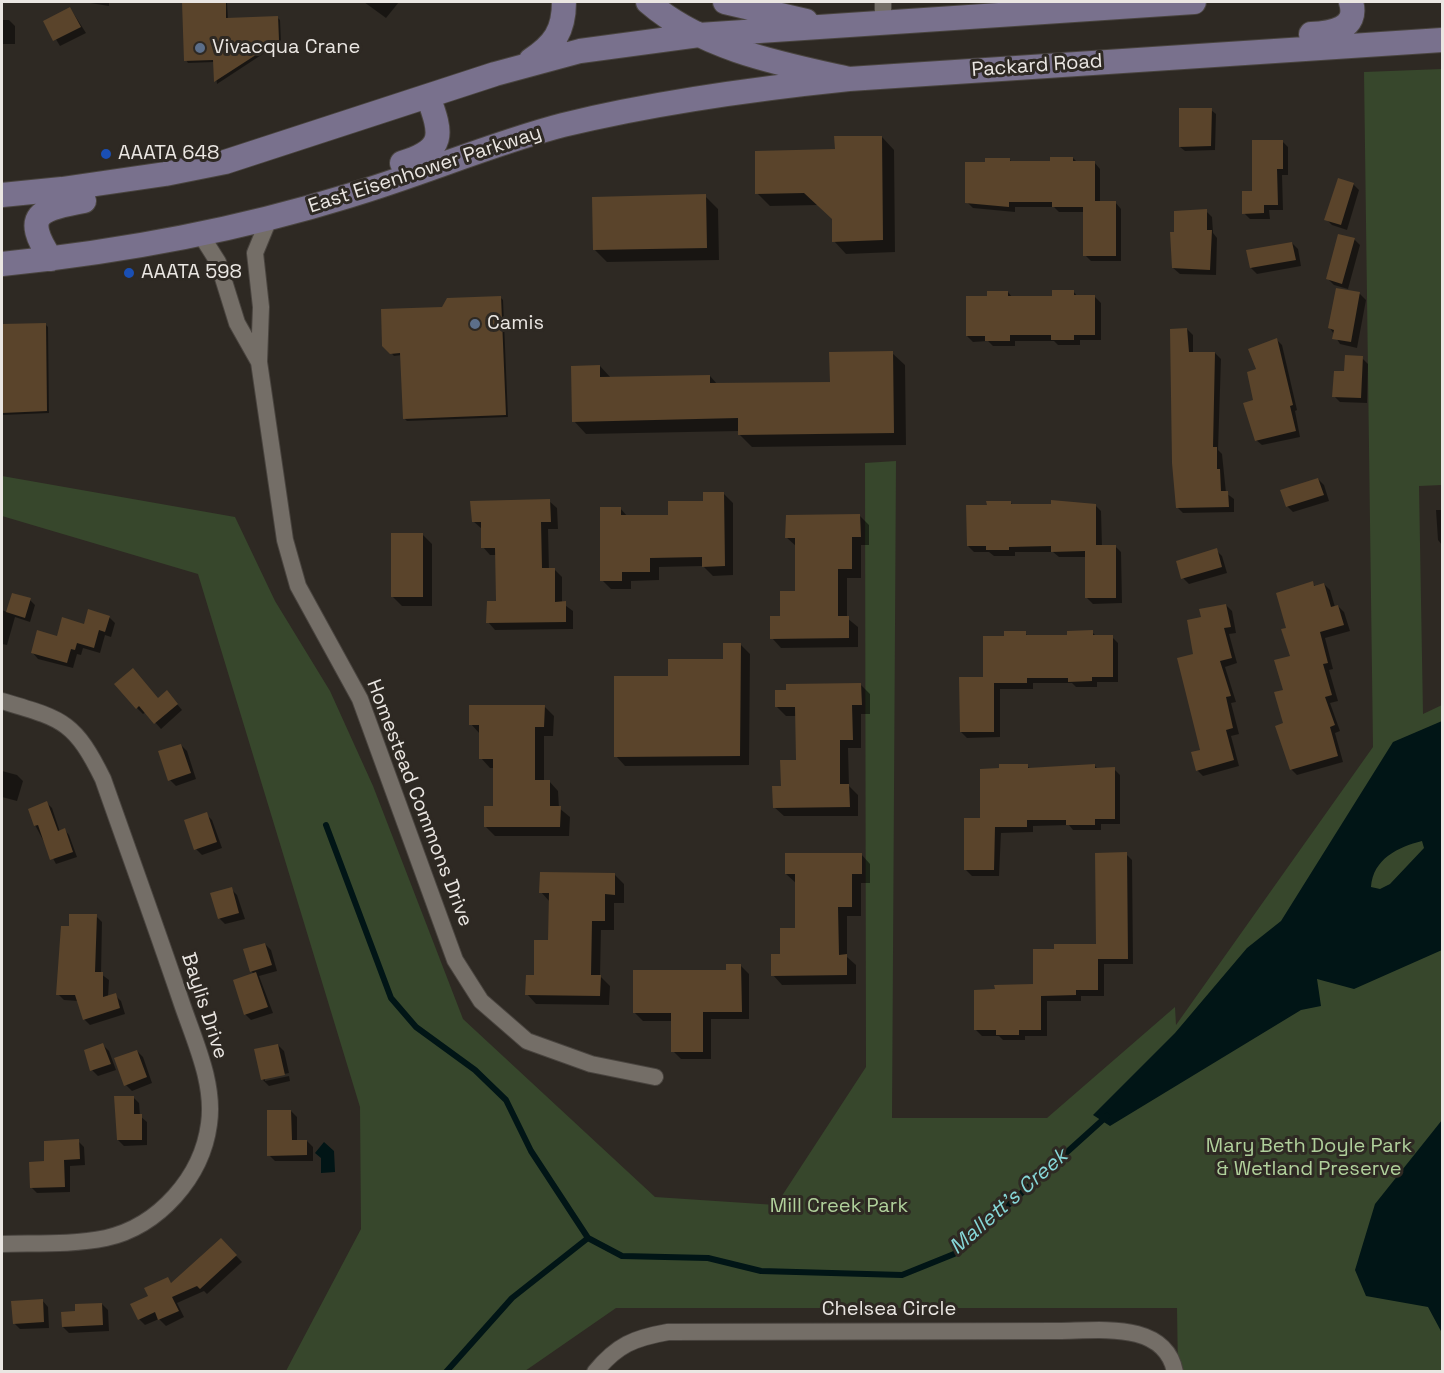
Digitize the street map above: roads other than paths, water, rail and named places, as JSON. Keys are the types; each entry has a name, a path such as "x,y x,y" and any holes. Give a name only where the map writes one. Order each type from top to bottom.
{"main road":[{"path":"521,66 552,45 563,20 564,2"},
{"name":"Packard Road","path":"648,2 699,35 753,55 849,79 1443,40"},
{"path":"725,2 832,26"},
{"path":"2,195 165,174 225,162 521,66 580,51 699,35 832,26 883,12 1194,2"},
{"path":"1171,57 1227,40 1338,31 1347,24 1352,16 1351,2"},
{"path":"1396,43 1443,27"},
{"name":"East Eisenhower Parkway","path":"2,264 51,259 201,235 269,219 347,197 467,155 583,121 663,102 849,79"},
{"path":"347,197 373,174 430,152 438,142 439,131 428,96"},
{"path":"51,259 36,233 36,224 44,211 128,194 147,188 165,174"}],"street":[{"name":"Homestead Commons Drive","path":"269,219 255,253 261,307 259,362 285,540 298,586 360,699 456,960 481,1001 527,1041 591,1064 656,1077"},
{"name":"Homestead Commons Drive","path":"201,235 218,261 237,323 259,362"},
{"name":"Baylis Drive","path":"2,700 55,718 76,732 90,752 103,778 174,979 209,1094 209,1123 203,1152 192,1176 168,1204 146,1221 107,1238 2,1244"},
{"name":"Chelsea Circle","path":"595,1371 610,1354 639,1337 668,1332 1122,1331 1149,1337 1163,1347 1173,1359 1175,1371"}],"waterway":[{"name":"Mallett's Creek","path":"326,825 391,998 416,1027 475,1070 506,1100 531,1151 588,1238 622,1256 708,1258 761,1271 902,1275 954,1254 1107,1116"},
{"name":"Mallett's Creek","path":"446,1372 512,1298 588,1238"}],"place":[{"name":"Vivacqua Crane","path":"200,48"},
{"name":"AAATA 648","path":"106,154"},
{"name":"AAATA 598","path":"129,273"},
{"name":"Camis","path":"475,324"}],"park label":[{"name":"Mary Beth Doyle Park & Wetland Preserve","path":"1309,1158"},
{"name":"Mill Creek Park","path":"839,1207"}]}
